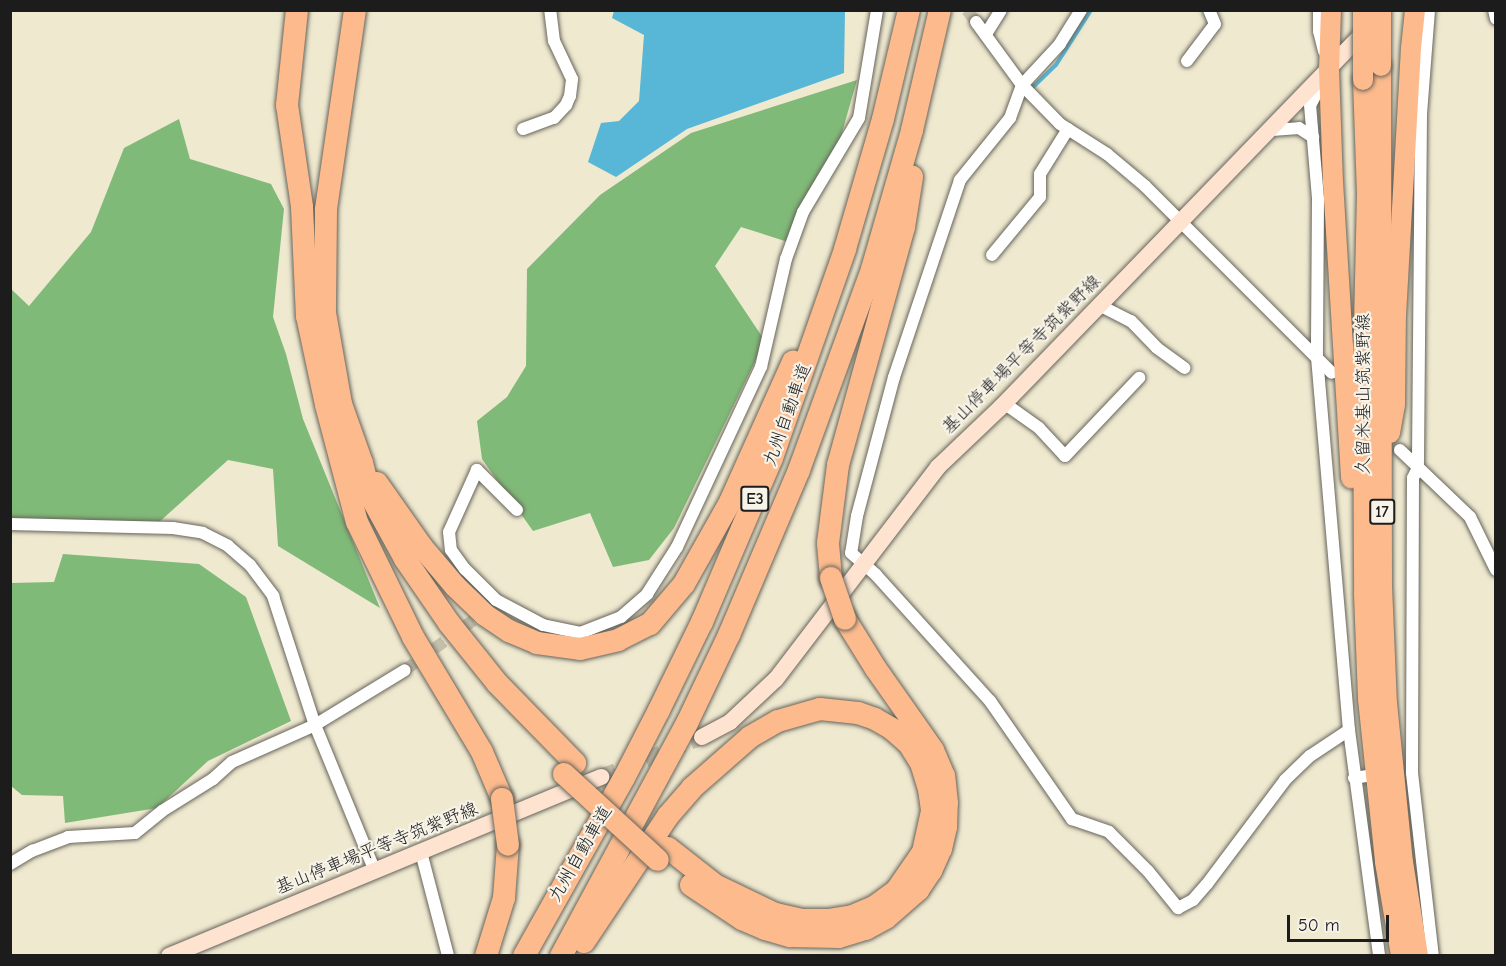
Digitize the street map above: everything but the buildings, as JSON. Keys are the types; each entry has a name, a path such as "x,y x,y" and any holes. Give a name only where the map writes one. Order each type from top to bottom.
{"highway":[{"path":"297,10 287,105 302,207 307,316 326,405 354,469 405,559 449,623 570,769 716,904 742,919 790,936 839,937 866,929 886,918 918,890 932,871 941,849 946,827 947,803 944,776 933,750 844,619 831,578 828,543 838,465 904,227 939,13"},
{"path":"356,10 326,210 325,313 354,469 357,522 413,637 482,752 502,799 508,845 504,898 486,956"},
{"name":"九州自動車道","path":"524,956 624,778 702,622 772,458 845,249 883,119 909,10"},
{"name":"九州自動車道","path":"561,956 687,723 734,626 799,470 875,258 912,130 939,13"},
{"path":"354,469 455,586 485,615 509,631 537,643 580,650 618,640 650,624 684,584 730,502 845,249"},
{"path":"575,956 668,816 692,788 750,737 778,721 820,709 858,712 875,719 892,729 909,744 921,763 929,789 932,811 923,852 896,891 874,907 854,916 829,920 802,920 776,914 715,885 663,854"}],"main road":[{"path":"1331,10 1329,69 1351,467 1351,531 1364,594"},
{"name":"久留米基山筑紫野線","path":"1363,10 1367,193 1364,594 1368,699 1385,862 1401,956"},
{"name":"基山停車場平等寺筑紫野線","path":"702,737 730,722 776,679 862,564 939,467 1272,130 1383,10"},
{"name":"久留米基山筑紫野線","path":"1383,10 1381,66 1382,586 1387,703 1403,862 1418,956"},
{"path":"1382,478 1395,405 1396,316 1415,10"},
{"name":"基山停車場平等寺筑紫野線","path":"169,956 601,777"}],"street":[{"path":"523,129 554,118 570,96 572,80 554,41 550,10"},
{"path":"517,510 477,470 449,532 451,550 493,604 543,625 580,633 621,617 647,594 677,547 761,368 786,259 803,212 859,118 877,10"},
{"path":"986,34 1001,10"},
{"path":"1081,10 1060,44 1022,85 1010,118 960,180 894,377 857,516 851,553 990,701 1072,819 1109,832 1148,871 1178,908 1193,900 1207,884 1286,780 1310,756 1349,729"},
{"path":"1186,61 1215,24 1209,10"},
{"path":"1319,10 1319,31 1329,69 1310,105 1318,199 1317,357 1349,729 1360,777 1379,956"},
{"path":"1429,10 1421,114 1418,468 1413,478 1408,773 1433,956"},
{"path":"1494,10 1496,20"},
{"path":"976,22 1022,85 1060,124 1107,154 1145,186 1332,373"},
{"path":"1272,130 1299,128 1312,137"},
{"path":"992,255 1040,197 1040,174 1068,129"},
{"path":"1099,305 1131,321 1157,348 1185,368"},
{"path":"1004,403 1039,428 1065,456 1139,378"},
{"path":"1400,450 1470,517 1496,570"},
{"path":"10,524 173,528 203,533 228,546 250,565 273,596 315,725 375,871"},
{"path":"10,864 32,851 68,837 135,833 162,811 213,780 232,762 315,725 405,670"},
{"path":"421,852 448,956"}],"green space":[{"path":"857,80 837,150 788,242 741,227 715,266 765,341 674,528 649,560 613,567 590,513 533,531 482,459 477,421 507,397 526,366 527,269 600,195 691,133"},
{"path":"179,119 190,159 271,184 284,209 273,317 286,354 303,419 380,608 278,546 273,469 228,460 157,524 11,518 10,288 29,306 91,232 124,148"},
{"path":"63,554 199,564 246,597 291,721 208,761 157,808 65,823 63,796 22,795 11,786 10,583 54,582"}],"water":[{"path":"614,11 845,11 844,73 687,129 616,177 588,162 601,123 619,121 639,101 644,35 612,18"}],"waterway":[{"path":"1032,88 1056,65 1091,10"}],"tunnel":[{"path":"967,10 976,22"},
{"path":"405,670 486,611"},
{"path":"601,777 702,737"}]}
